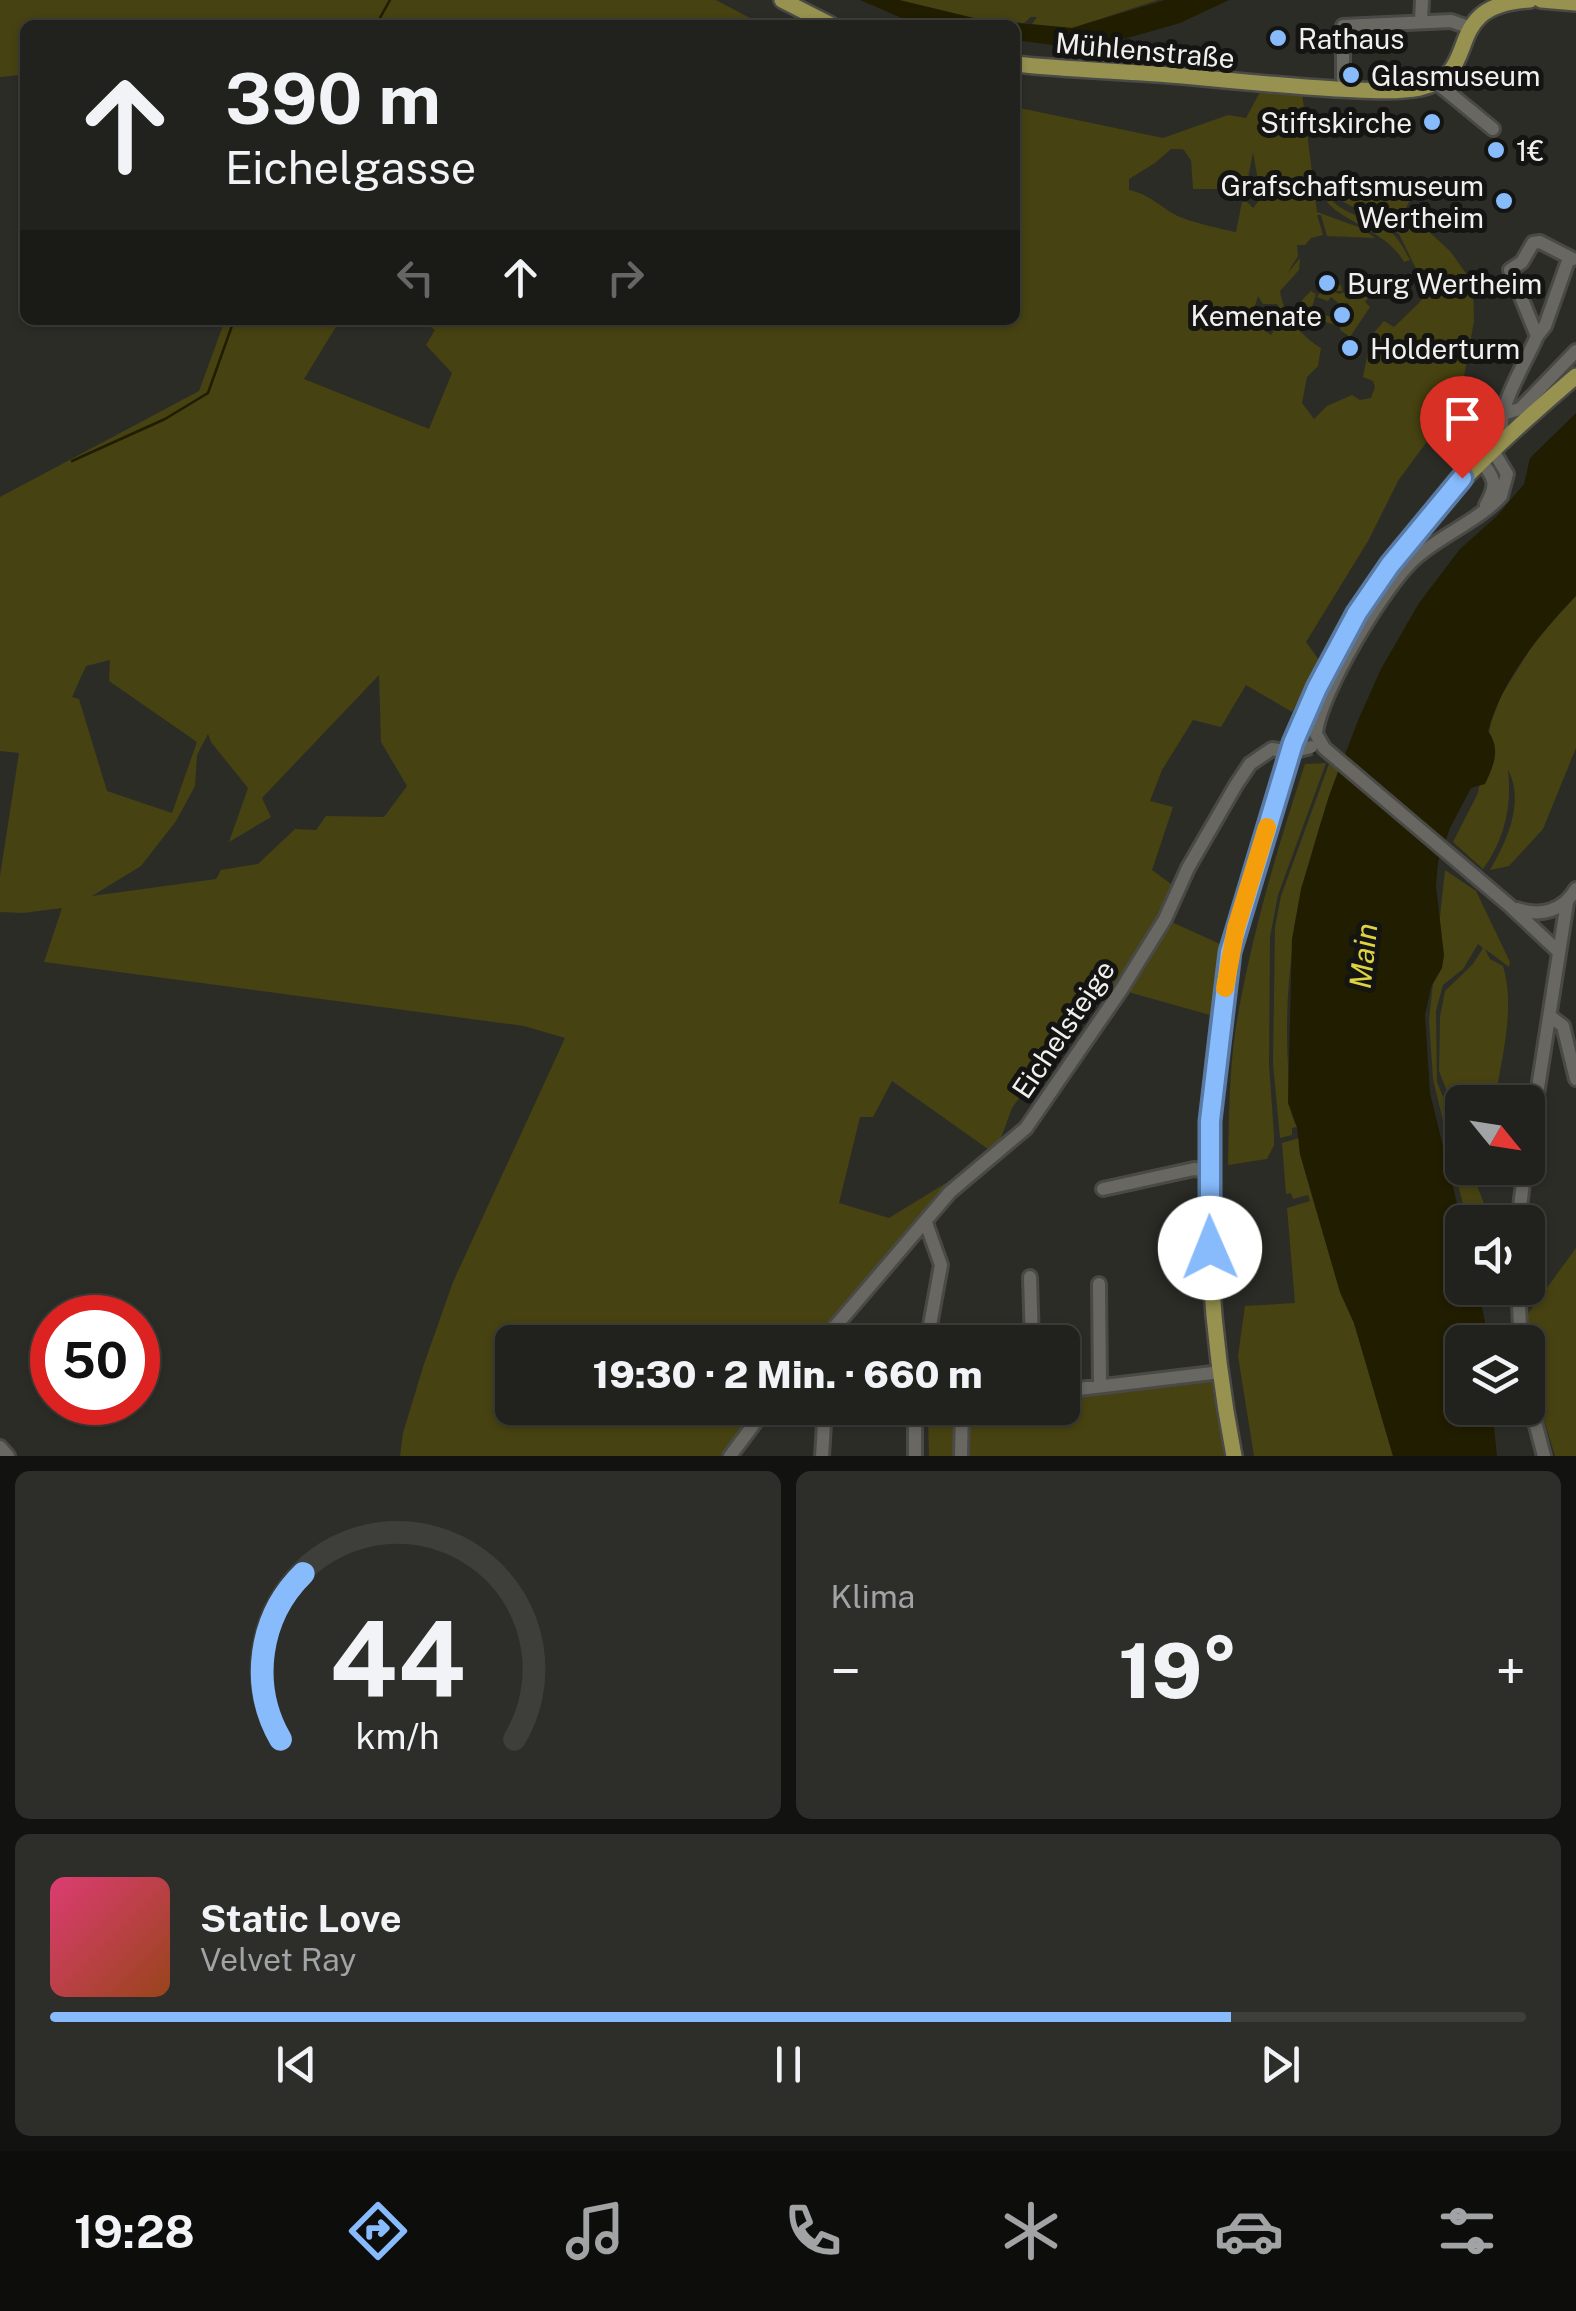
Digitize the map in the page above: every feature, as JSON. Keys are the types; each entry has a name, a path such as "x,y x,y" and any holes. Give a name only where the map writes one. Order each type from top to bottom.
{"main road":[{"path":"782,0 821,20"},
{"path":"1437,83 1455,66 1468,27 1486,11 1530,0"},
{"path":"1541,0 1576,3"},
{"name":"Mühlenstraße","path":"1020,64 1343,89 1398,91 1437,83"},
{"path":"1234,1456 1221,1372 1210,1248 1212,1086 1230,952 1286,766 1317,688 1357,613 1410,539 1505,436 1576,376"}],"street":[{"path":"1421,21 1422,0"},
{"path":"1343,89 1344,26 1451,20 1468,27"},
{"path":"1437,83 1493,129"},
{"path":"1505,436 1500,424 1502,414 1572,259 1540,242 1533,243 1522,262 1510,270 1537,336"},
{"path":"1502,414 1520,409 1576,351"},
{"path":"1486,455 1504,467 1506,483 1496,502 1418,556 1381,602 1320,711 1316,728 1318,746 1559,952"},
{"name":"Eichelsteige","path":"838,1325 950,1192 1026,1128 1046,1101 1165,920 1188,868 1250,764 1272,749 1295,751 1318,746"},
{"path":"1539,1085 1567,902 1576,890"},
{"path":"1508,905 1542,912 1567,902"},
{"path":"1551,1017 1564,1026 1576,1079"},
{"path":"1103,1189 1194,1169 1210,1171"},
{"path":"926,1222 942,1266 930,1325"},
{"path":"1030,1277 1031,1325"},
{"path":"1099,1284 1100,1386"},
{"path":"1080,1389 1221,1372"},
{"path":"730,1456 753,1425"},
{"path":"822,1456 824,1425"},
{"path":"915,1425 915,1456"},
{"path":"961,1456 962,1425"},
{"path":"1536,1425 1544,1456"},
{"path":"0,1446 8,1456"}],"shaded area":[{"path":"0,0 716,0 754,20 20,20 20,75 0,77"},
{"path":"899,0 1158,0 1072,28 1032,24 1037,17 1024,23 982,20"},
{"path":"1261,90 1302,93 1317,212 1361,228 1375,238 1327,236 1321,215 1317,215 1323,235 1297,245 1298,256 1287,274 1300,258 1299,270 1280,291 1294,324 1321,348 1318,366 1307,377 1302,403 1314,419 1327,406 1352,395 1360,400 1371,398 1373,381 1363,377 1371,336 1384,321 1394,327 1429,288 1399,234 1338,199 1335,191 1339,180 1356,175 1362,179 1392,178 1413,194 1405,210 1450,251 1473,283 1474,321 1463,382 1398,481 1368,541 1306,642 1319,660 1292,712 1246,685 1221,727 1193,720 1162,770 1150,801 1173,807 1152,870 1171,884 1173,904 1165,919 1220,944 1210,1015 1105,982 1012,1108 995,1154 892,1081 873,1117 860,1117 839,1203 889,1218 946,1183 950,1192 836,1325 495,1325 495,1425 758,1425 737,1456 400,1456 423,1367 453,1282 565,1038 524,1026 44,962 62,908 0,912 0,876 19,753 0,751 0,497 199,391 223,325 337,325 304,379 429,429 452,373 426,345 435,330 428,325 1020,325 1020,108 1163,138 1228,115 1246,118","holes":["1171,149 1183,149 1191,160 1193,189 1246,189 1253,152 1261,198 1253,208 1242,202 1236,232 1184,219 1129,190 1129,179","1258,296 1263,304 1277,304 1289,324 1271,335 1250,321","110,660 109,681 197,742 172,813 107,791 79,699 72,697 86,666","379,675 381,742 407,786 384,817 326,816 316,830 295,829 258,864 221,870 216,879 92,896 141,866 176,821 195,786 197,755 208,734 248,788 229,842 271,817 262,798"]},
{"path":"1327,191 1337,205 1390,231 1410,260 1404,262 1384,240 1335,209 1322,192"},
{"path":"1320,280 1341,285 1342,291 1333,291 1339,294 1345,292 1348,284 1369,287 1371,294 1365,302 1370,307 1350,337 1340,330 1353,315 1346,308 1349,305 1347,302 1343,307 1348,312 1339,322 1332,316 1342,306 1331,297 1328,301 1317,297 1324,287 1332,291 1325,285 1315,284"},
{"path":"1311,291 1316,294 1311,310 1331,317 1341,326 1311,316 1302,300"},
{"path":"1576,594 1576,748 1543,829 1509,866 1490,870 1512,821 1515,795 1508,770 1505,822 1483,869 1453,842 1478,793 1491,722 1501,696 1539,635"},
{"path":"1326,763 1278,895 1270,937 1269,1065 1274,1145 1267,1159 1228,1165 1234,1043 1257,926 1305,764"},
{"path":"1329,764 1338,771 1305,880 1288,991 1289,1097 1297,1127 1292,1128 1292,1135 1280,1138 1273,1064 1275,927 1281,896"},
{"path":"1445,870 1476,891 1510,962 1509,967 1485,949 1490,959 1503,966 1507,982 1506,1034 1498,1085 1445,1086 1439,1071 1440,1017 1445,991 1473,964 1483,948 1478,944 1463,969 1443,985 1436,1011 1437,1082 1445,1102 1445,1129 1433,1079 1429,1020"},
{"path":"1299,1138 1300,1154 1340,1292 1354,1323 1393,1456 1254,1456 1238,1356 1245,1306 1295,1303 1287,1208 1310,1201 1308,1195 1293,1199 1291,1193 1286,1194 1282,1143"},
{"path":"1458,1185 1477,1185 1485,1205 1463,1205"},
{"path":"1576,1248 1576,1456 1555,1456 1545,1423 1545,1325 1527,1325 1527,1315 1534,1305 1545,1305 1545,1290"},
{"path":"1212,1377 1224,1456 961,1456 962,1425 1080,1425 1080,1389"},
{"path":"928,1425 954,1425 954,1456 929,1456"}],"water":[{"path":"860,0 899,0 982,20 906,20"},
{"path":"1165,0 1229,0 1180,23 1117,41 1069,47 1020,41 1020,23 1072,28"},
{"name":"Main","path":"1576,413 1576,596 1536,642 1503,693 1488,731 1495,751 1491,770 1485,784 1471,788 1450,828 1438,862 1436,886 1444,955 1425,1015 1430,1093 1445,1154 1445,1185 1452,1185 1457,1205 1445,1205 1445,1305 1481,1305 1486,1325 1445,1325 1445,1425 1494,1425 1497,1456 1393,1456 1354,1323 1340,1292 1288,1103 1292,939 1301,889 1329,796 1381,669 1419,603 1460,549 1497,516 1524,484 1530,458"}],"waterway":[{"path":"379,20 390,0"},
{"path":"72,461 165,419 208,393 232,325"}],"slow traffic":[{"path":"1225,988 1236,928 1267,827"}],"place":[{"name":"Rathaus","path":"1278,38"},
{"name":"Glasmuseum","path":"1351,75"},
{"name":"Stiftskirche","path":"1432,122"},
{"name":"1€","path":"1496,150"},
{"name":"Grafschaftsmuseum Wertheim","path":"1504,201"},
{"name":"Burg Wertheim","path":"1327,283"},
{"name":"Kemenate","path":"1342,315"},
{"name":"Holderturm","path":"1350,348"}],"route":[{"path":"1210,1248 1212,1086 1230,952 1293,743 1357,613 1390,565 1462,478"}]}
